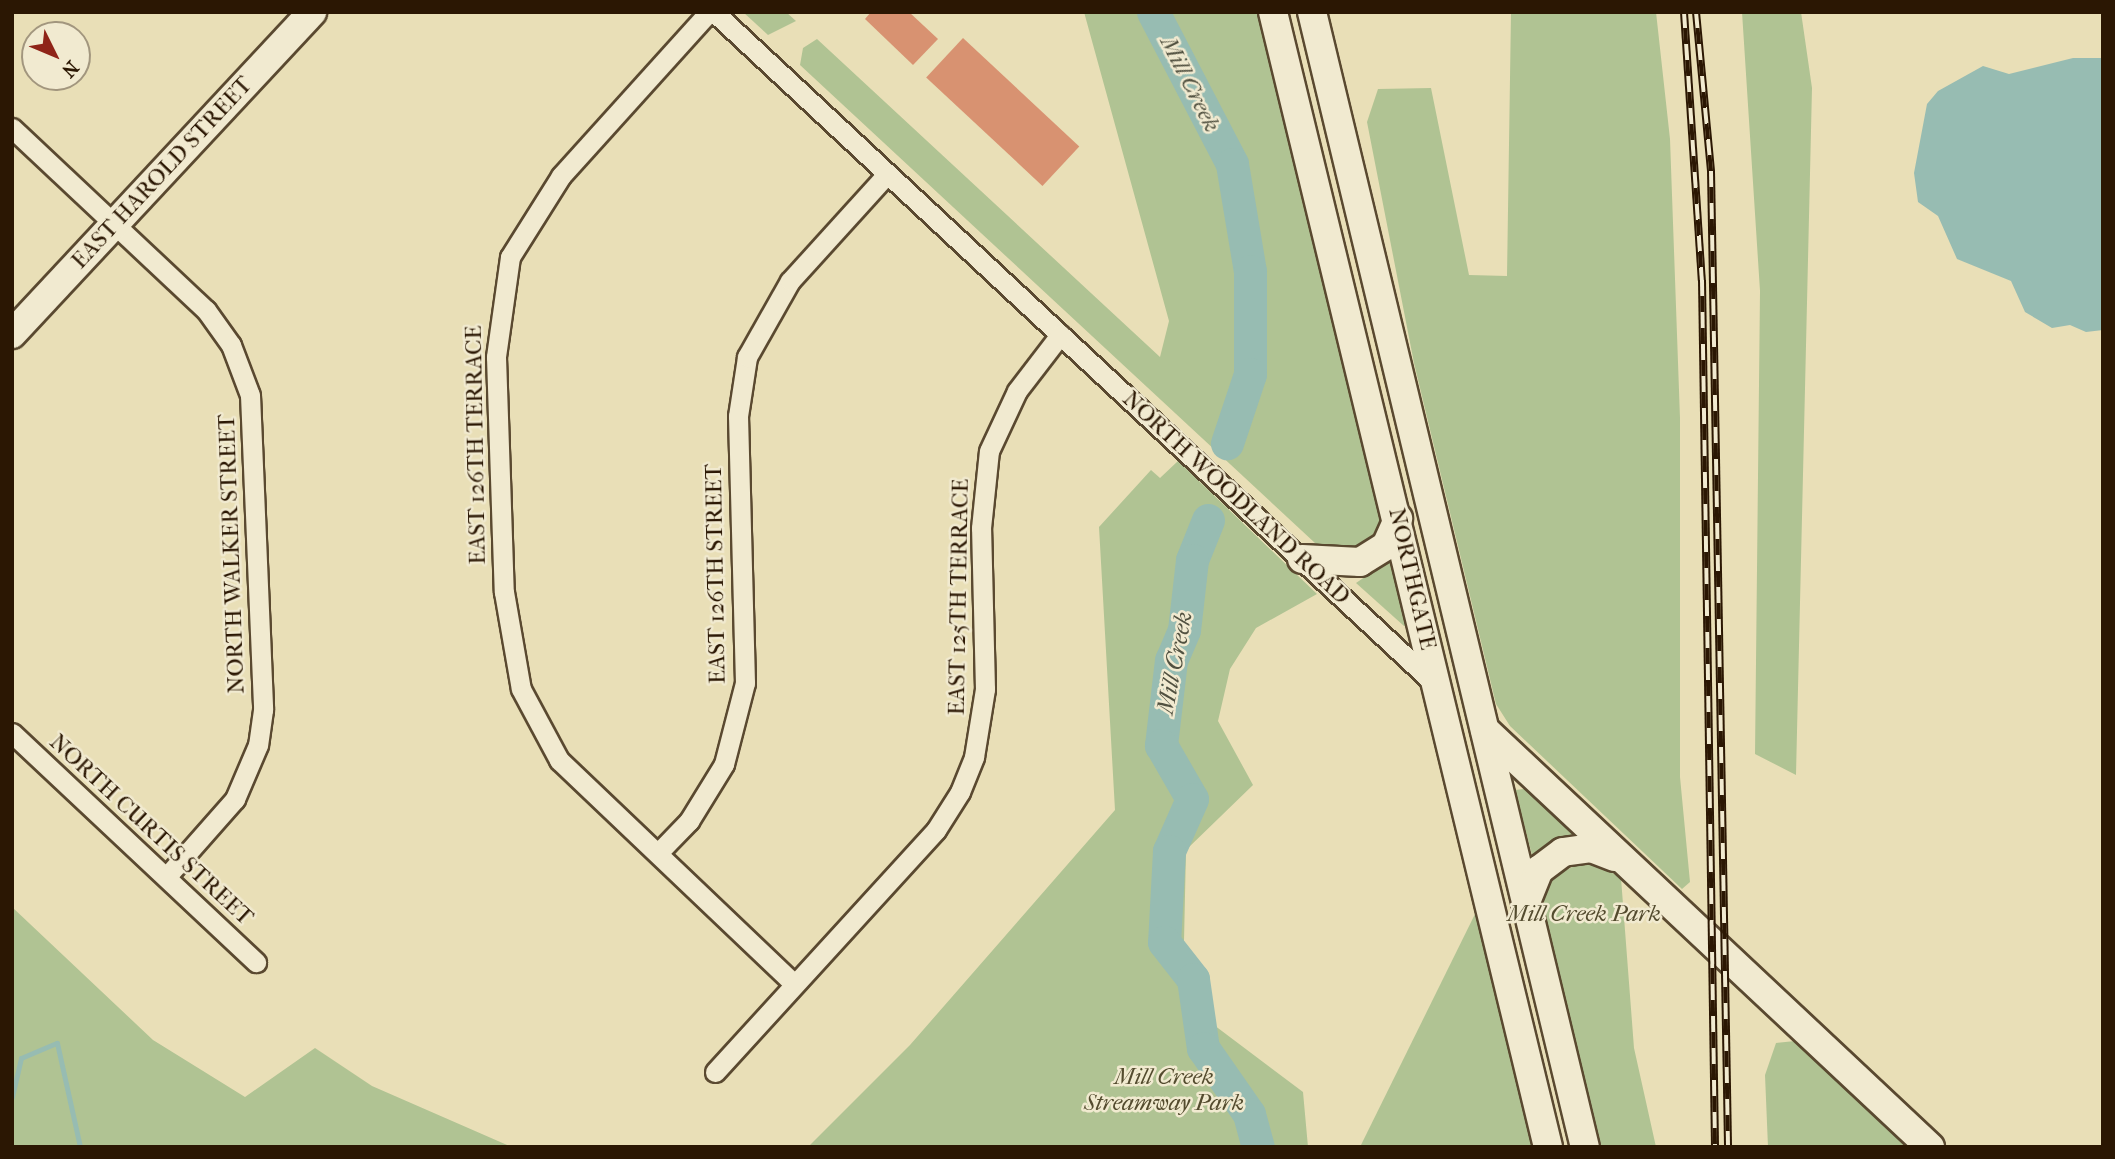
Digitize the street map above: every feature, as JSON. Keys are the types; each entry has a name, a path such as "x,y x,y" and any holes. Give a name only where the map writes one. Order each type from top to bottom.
{"main road":[{"name":"EAST HAROLD STREET","path":"12,334 312,12"},
{"name":"NORTHGATE","path":"1273,12 1548,1147"},
{"name":"NORTHGATE","path":"1312,12 1585,1147"},
{"path":"1302,559 1360,562 1386,546 1398,519"},
{"name":"NORTH WOODLAND ROAD","path":"1438,687 1930,1147"},
{"path":"1526,902 1539,870 1563,852 1591,848 1623,862"}],"street":[{"name":"NORTH WOODLAND ROAD","path":"711,12 1438,687"},
{"name":"EAST 126TH TERRACE","path":"658,853 559,760 521,689 504,592 498,308 510,257 543,198 711,12"},
{"name":"NORTH WALKER STREET","path":"12,128 115,223 222,330 246,383 255,433 263,710 258,746 235,799 167,876"},
{"name":"EAST 126TH STREET","path":"658,853 694,813 724,764 745,683 738,416 747,357 790,281 887,174"},
{"name":"EAST 125TH TERRACE","path":"715,1072 936,831 960,792 974,757 985,689 981,528 989,451 1017,391 1060,335"},
{"name":"NORTH CURTIS STREET","path":"12,733 256,962"},
{"path":"658,853 794,984"}],"green space":[{"path":"743,12 786,12 796,21 768,35"},
{"path":"1084,12 1263,12 1384,515 1366,547 1332,554 1315,543 800,65 803,48 817,39 1160,357 1169,321"},
{"path":"1511,12 1656,12 1670,139 1680,418 1680,777 1690,882 1682,889 1510,726 1496,704 1414,363 1367,122 1378,89 1431,88 1469,275 1507,276"},
{"path":"1742,12 1801,12 1812,88 1796,775 1755,754 1760,291"},
{"name":"Mill Creek Streamway Park","path":"1178,461 1317,594 1256,628 1230,669 1218,721 1253,785 1186,850 1184,941 1198,1013 1303,1092 1308,1147 808,1147 910,1045 1115,810 1099,527 1151,470 1160,478"},
{"path":"1394,557 1413,624 1404,626 1356,583"},
{"path":"1524,789 1571,831 1572,837 1532,855 1515,790"},
{"name":"Mill Creek Park","path":"1589,859 1621,878 1634,1048 1656,1147 1601,1147 1545,915 1543,897 1552,877"},
{"path":"1479,906 1548,1147 1360,1147"},
{"path":"12,907 153,1040 245,1097 315,1048 372,1086 512,1147 12,1147"},
{"path":"1795,1041 1908,1147 1768,1147 1765,1075 1776,1043"}],"water":[{"path":"2073,58 2103,58 2103,330 2086,332 2070,325 2052,328 2025,312 2011,281 1957,259 1938,216 1918,202 1914,173 1927,104 1938,91 1983,66 2009,74"}],"building":[{"path":"871,12 909,12 938,39 913,65 865,19"},
{"path":"963,38 1079,146 1042,186 926,77"}],"waterway":[{"name":"Mill Creek","path":"1153,12 1232,164 1250,271 1250,374 1227,443"},
{"name":"Mill Creek","path":"1208,520 1192,560 1184,630 1171,660 1161,745 1192,799 1169,851 1164,942 1193,979 1203,1048 1249,1114 1258,1147"},
{"path":"12,1097 21,1058 57,1043 80,1147"}],"railway":[{"path":"1684,12 1702,280 1715,1147"},
{"path":"1696,12 1711,171 1728,1147"}]}
